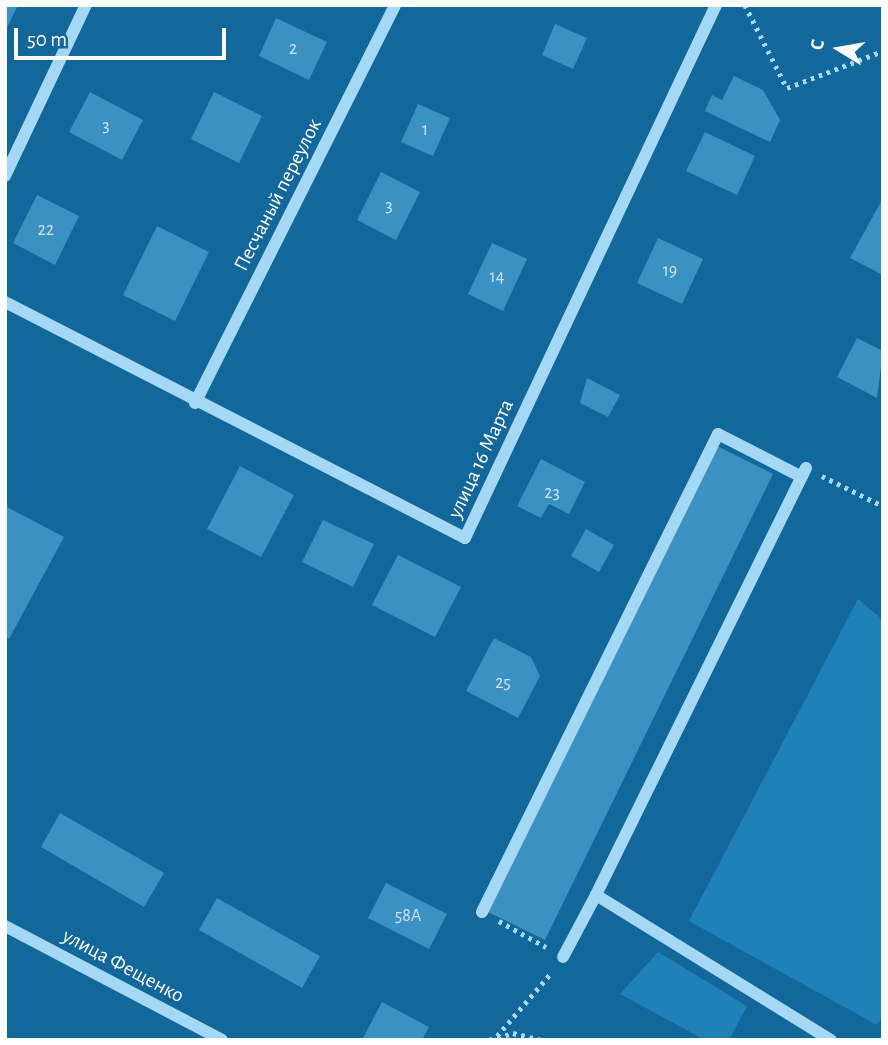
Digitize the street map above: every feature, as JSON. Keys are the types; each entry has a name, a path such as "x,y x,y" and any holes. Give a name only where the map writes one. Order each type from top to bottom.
{"street":[{"path":"5,176 86,5"},
{"name":"Песчаный переулок","path":"195,403 395,5"},
{"name":"улица 16 Марта","path":"5,302 195,403 465,538 716,5"},
{"path":"482,912 718,434 804,472 563,957"},
{"path":"596,895 831,1040"},
{"name":"улица Фещенко","path":"5,926 222,1040"}],"path":[{"path":"745,5 787,89 883,51"},
{"path":"482,912 563,957 497,1036 489,1040"},
{"path":"497,1036 542,1040"}],"shaded area":[{"path":"858,599 883,620 883,1016 877,1025 689,921"},
{"path":"658,952 747,1006 729,1040 705,1040 620,994"}],"building":[{"path":"5,5 18,5 5,32"},
{"path":"276,18 327,42 309,80 259,56"},
{"path":"555,24 587,38 573,69 542,55"},
{"path":"734,76 763,90 780,120 770,142 705,111 712,95 722,100"},
{"path":"90,92 143,120 122,160 69,132"},
{"path":"214,92 262,116 239,163 191,139"},
{"path":"418,104 450,118 433,156 401,142"},
{"path":"705,132 755,156 737,195 686,171"},
{"path":"381,172 420,192 396,240 357,220"},
{"path":"37,195 79,216 55,265 13,243"},
{"path":"883,198 883,275 850,258"},
{"path":"157,226 209,252 175,321 123,295"},
{"path":"658,238 703,259 682,304 637,283"},
{"path":"492,243 527,259 503,311 468,294"},
{"path":"857,338 883,351 877,398 837,377"},
{"path":"587,378 620,395 608,417 580,403"},
{"path":"717,446 773,474 545,940 488,912"},
{"path":"541,459 585,482 569,514 549,504 541,518 517,506"},
{"path":"240,466 294,495 261,557 207,529"},
{"path":"5,506 64,537 9,639 5,637"},
{"path":"323,520 374,544 353,587 302,562"},
{"path":"586,529 614,545 599,572 571,556"},
{"path":"398,555 461,587 435,637 372,605"},
{"path":"494,638 531,657 540,676 518,718 466,691"},
{"path":"60,813 164,873 144,907 41,847"},
{"path":"386,883 447,914 429,949 368,918"},
{"path":"217,898 320,956 302,988 199,930"},
{"path":"382,1002 429,1027 422,1040 362,1040"}]}
